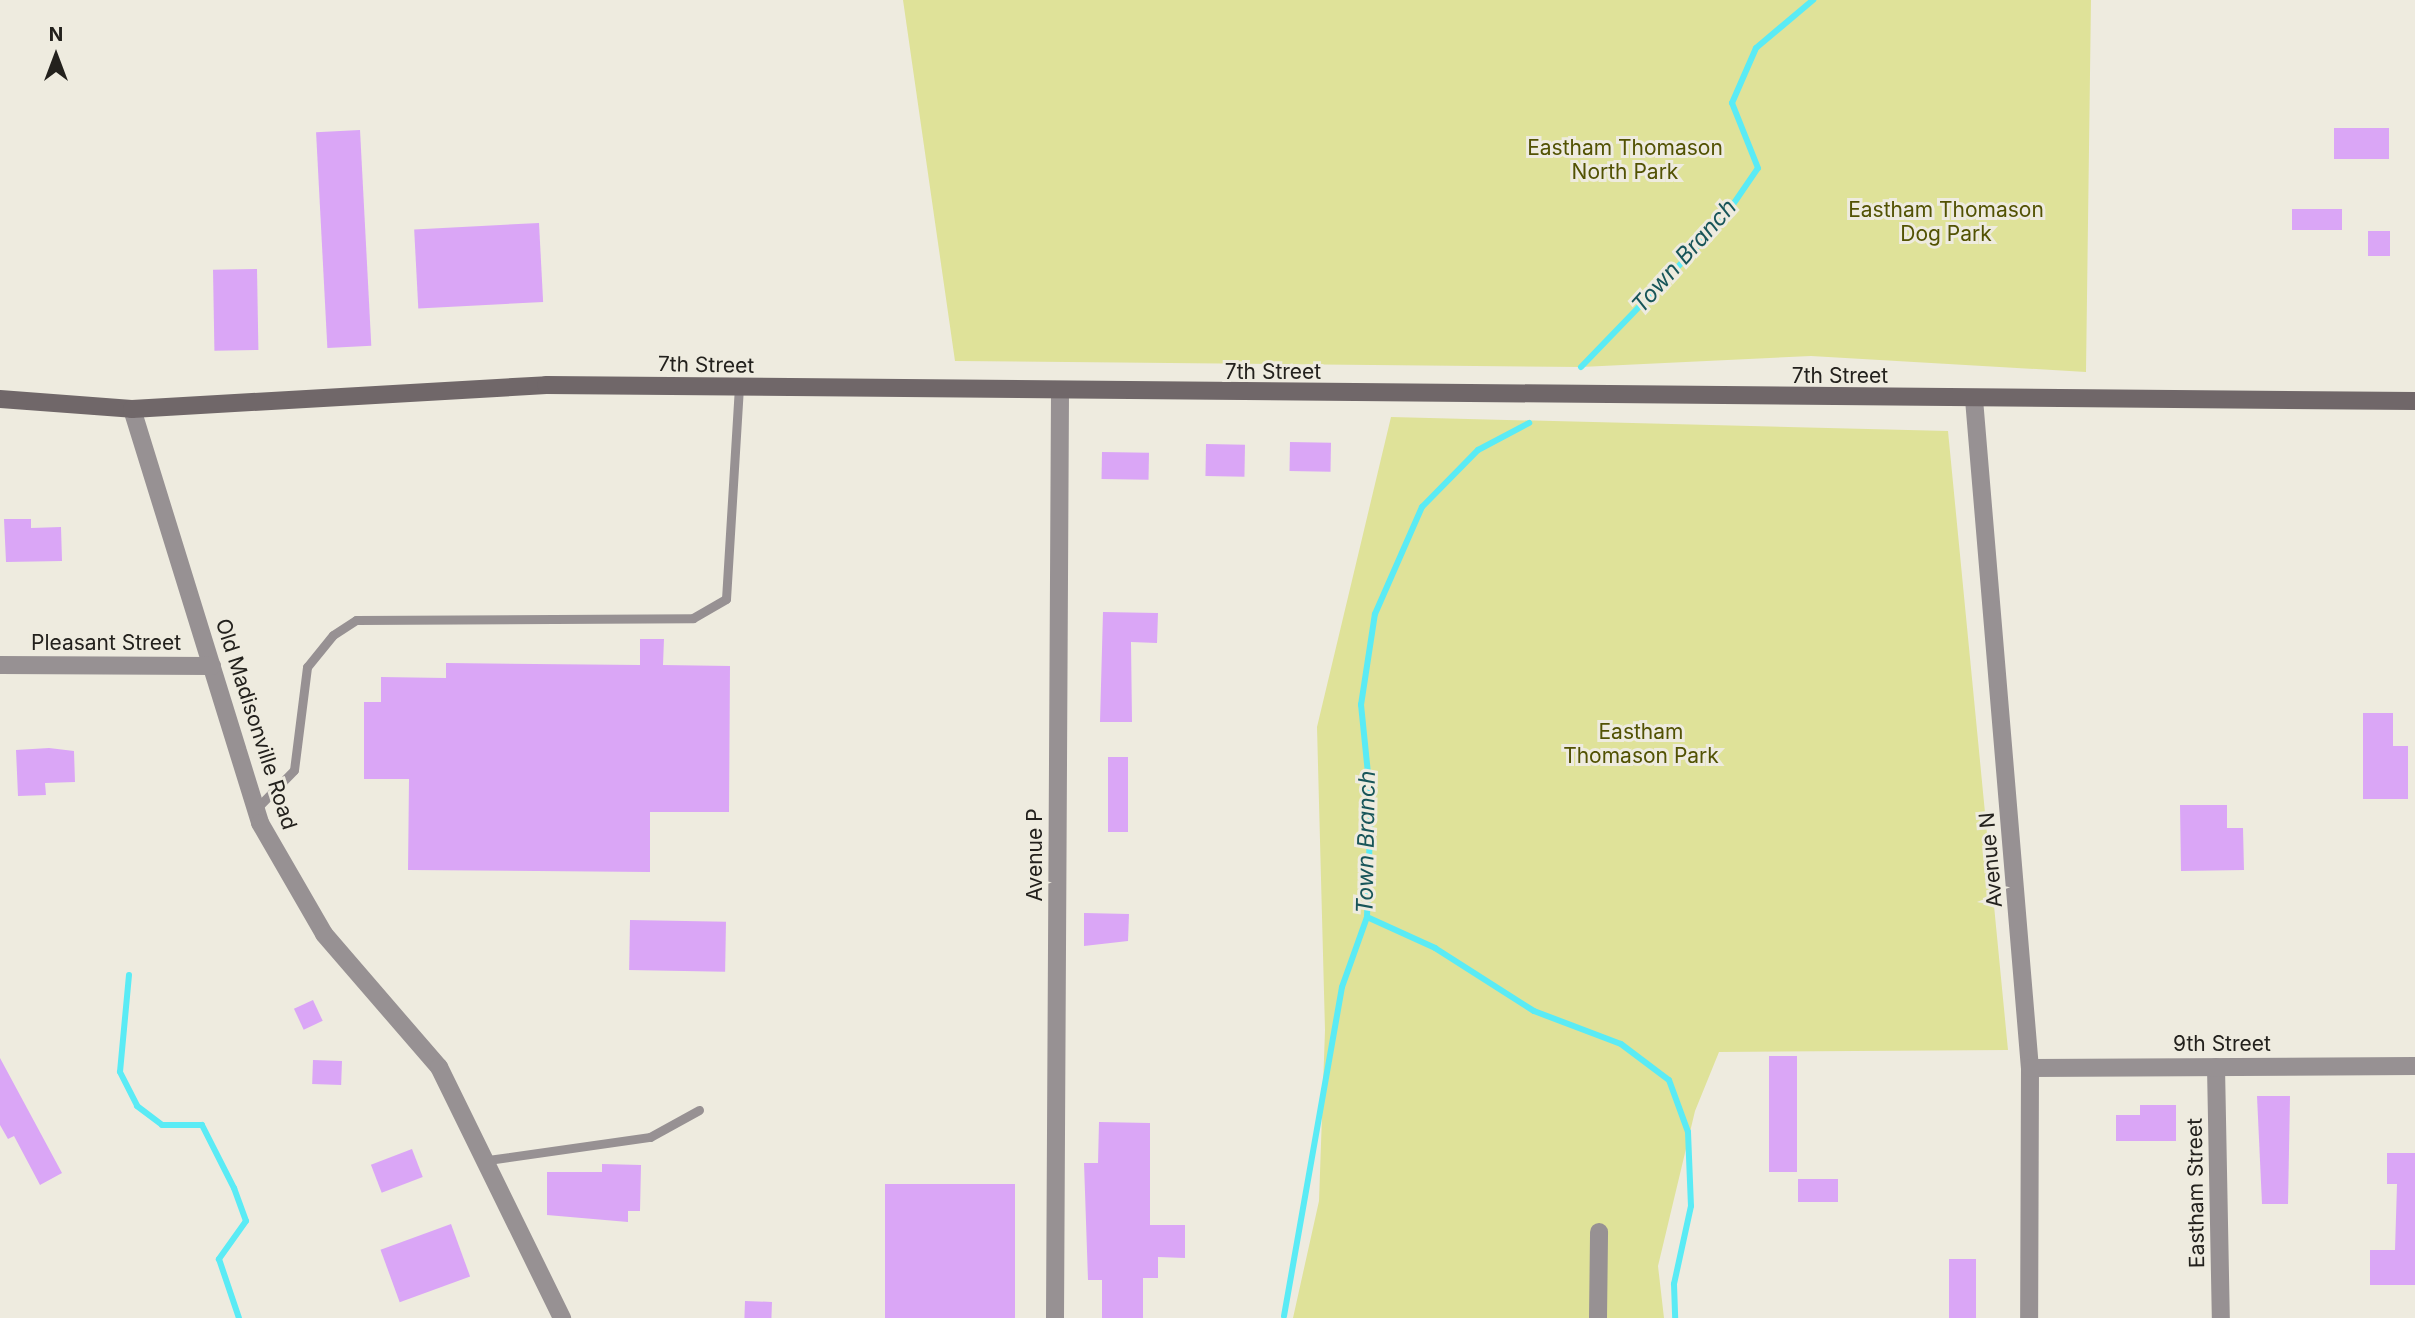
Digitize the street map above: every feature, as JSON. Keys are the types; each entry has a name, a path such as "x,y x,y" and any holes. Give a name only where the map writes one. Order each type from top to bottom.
{"street":[{"name":"7th Street","path":"132,410 546,385 1060,393 2415,401"},
{"name":"Avenue P","path":"1055,1318 1060,393"},
{"path":"0,399 132,410"},
{"name":"Avenue N","path":"1974,399 2030,1068 2029,1318"},
{"name":"Old Madisonville Road","path":"132,410 256,809 288,881 324,934 439,1067 488,1160 562,1318"},
{"name":"Pleasant Street","path":"0,665 212,666"},
{"name":"9th Street","path":"2030,1068 2415,1066"},
{"name":"Eastham Street","path":"2216,1067 2221,1318"},
{"path":"1598,1318 1600,1232"}],"lane":[{"path":"256,809 294,770 307,667 333,635 356,620 693,618 726,599 739,388"},
{"path":"488,1160 650,1138 699,1110"}],"green space":[{"path":"903,0 2091,0 2086,372 1811,356 1581,367 955,361"},
{"name":"Eastham Thomason Park","path":"1391,417 1948,431 2008,1050 1719,1052 1695,1111 1658,1266 1664,1318 1293,1318 1319,1201 1325,1030 1317,727"}],"building":[{"path":"2334,128 2389,128 2389,159 2334,159"},
{"path":"360,130 371,346 327,348 316,132"},
{"path":"2292,209 2342,209 2342,230 2292,230"},
{"path":"539,223 543,302 418,308 414,230"},
{"path":"2368,231 2390,231 2390,256 2368,256"},
{"path":"257,269 258,350 214,351 213,270"},
{"path":"1290,442 1331,443 1330,472 1289,471"},
{"path":"1206,444 1245,445 1244,477 1205,476"},
{"path":"1102,452 1149,453 1149,480 1102,479"},
{"path":"4,519 31,519 31,528 61,527 62,561 6,562"},
{"path":"1103,612 1158,613 1157,643 1131,642 1132,722 1100,722"},
{"path":"640,639 664,639 663,665 730,666 729,812 650,812 650,872 408,870 409,779 364,779 364,702 381,702 381,677 446,678 446,663 640,665"},
{"path":"2363,713 2393,713 2393,746 2408,746 2408,799 2363,799"},
{"path":"49,748 74,751 75,782 45,783 46,795 18,796 16,750"},
{"path":"1108,757 1128,757 1128,832 1108,832"},
{"path":"2180,805 2227,805 2227,828 2243,828 2244,870 2181,871"},
{"path":"1084,913 1129,914 1128,941 1084,946"},
{"path":"630,920 726,922 725,972 629,970"},
{"path":"313,1000 323,1021 304,1030 294,1009"},
{"path":"1769,1056 1797,1056 1797,1172 1769,1172"},
{"path":"0,1058 62,1173 40,1185 14,1136 8,1139 0,1125"},
{"path":"313,1060 342,1061 341,1085 312,1084"},
{"path":"2257,1096 2290,1096 2288,1204 2262,1204"},
{"path":"2140,1105 2176,1105 2176,1141 2116,1141 2116,1115 2140,1115"},
{"path":"1099,1122 1150,1123 1150,1225 1185,1225 1185,1258 1158,1257 1158,1278 1143,1278 1143,1318 1102,1318 1102,1280 1088,1280 1084,1163 1098,1163"},
{"path":"412,1149 423,1177 382,1193 371,1165"},
{"path":"2387,1153 2415,1153 2415,1285 2370,1285 2370,1250 2395,1250 2397,1184 2387,1184"},
{"path":"602,1164 641,1165 640,1211 628,1211 628,1222 547,1215 547,1172 602,1172"},
{"path":"1798,1179 1838,1179 1838,1202 1798,1202"},
{"path":"885,1184 1015,1184 1015,1318 885,1318"},
{"path":"451,1224 470,1277 400,1302 381,1250"},
{"path":"1949,1259 1976,1259 1976,1318 1949,1318"},
{"path":"745,1301 772,1302 771,1318 744,1318"}],"waterway":[{"name":"Town Branch","path":"1581,367 1721,222 1758,168 1732,103 1756,48 1813,0"},
{"name":"Town Branch","path":"1284,1316 1342,987 1367,917 1371,803 1361,705 1375,614 1422,507 1478,450 1529,423"},
{"path":"1367,917 1435,948 1534,1011 1621,1044 1669,1080 1688,1132 1691,1206 1674,1284 1675,1318"},
{"path":"129,975 120,1072 137,1106 162,1125 202,1125 234,1188 246,1221 219,1259 239,1318"}],"park label":[{"name":"Eastham Thomason North Park","path":"1625,160"},
{"name":"Eastham Thomason Dog Park","path":"1946,222"}]}
